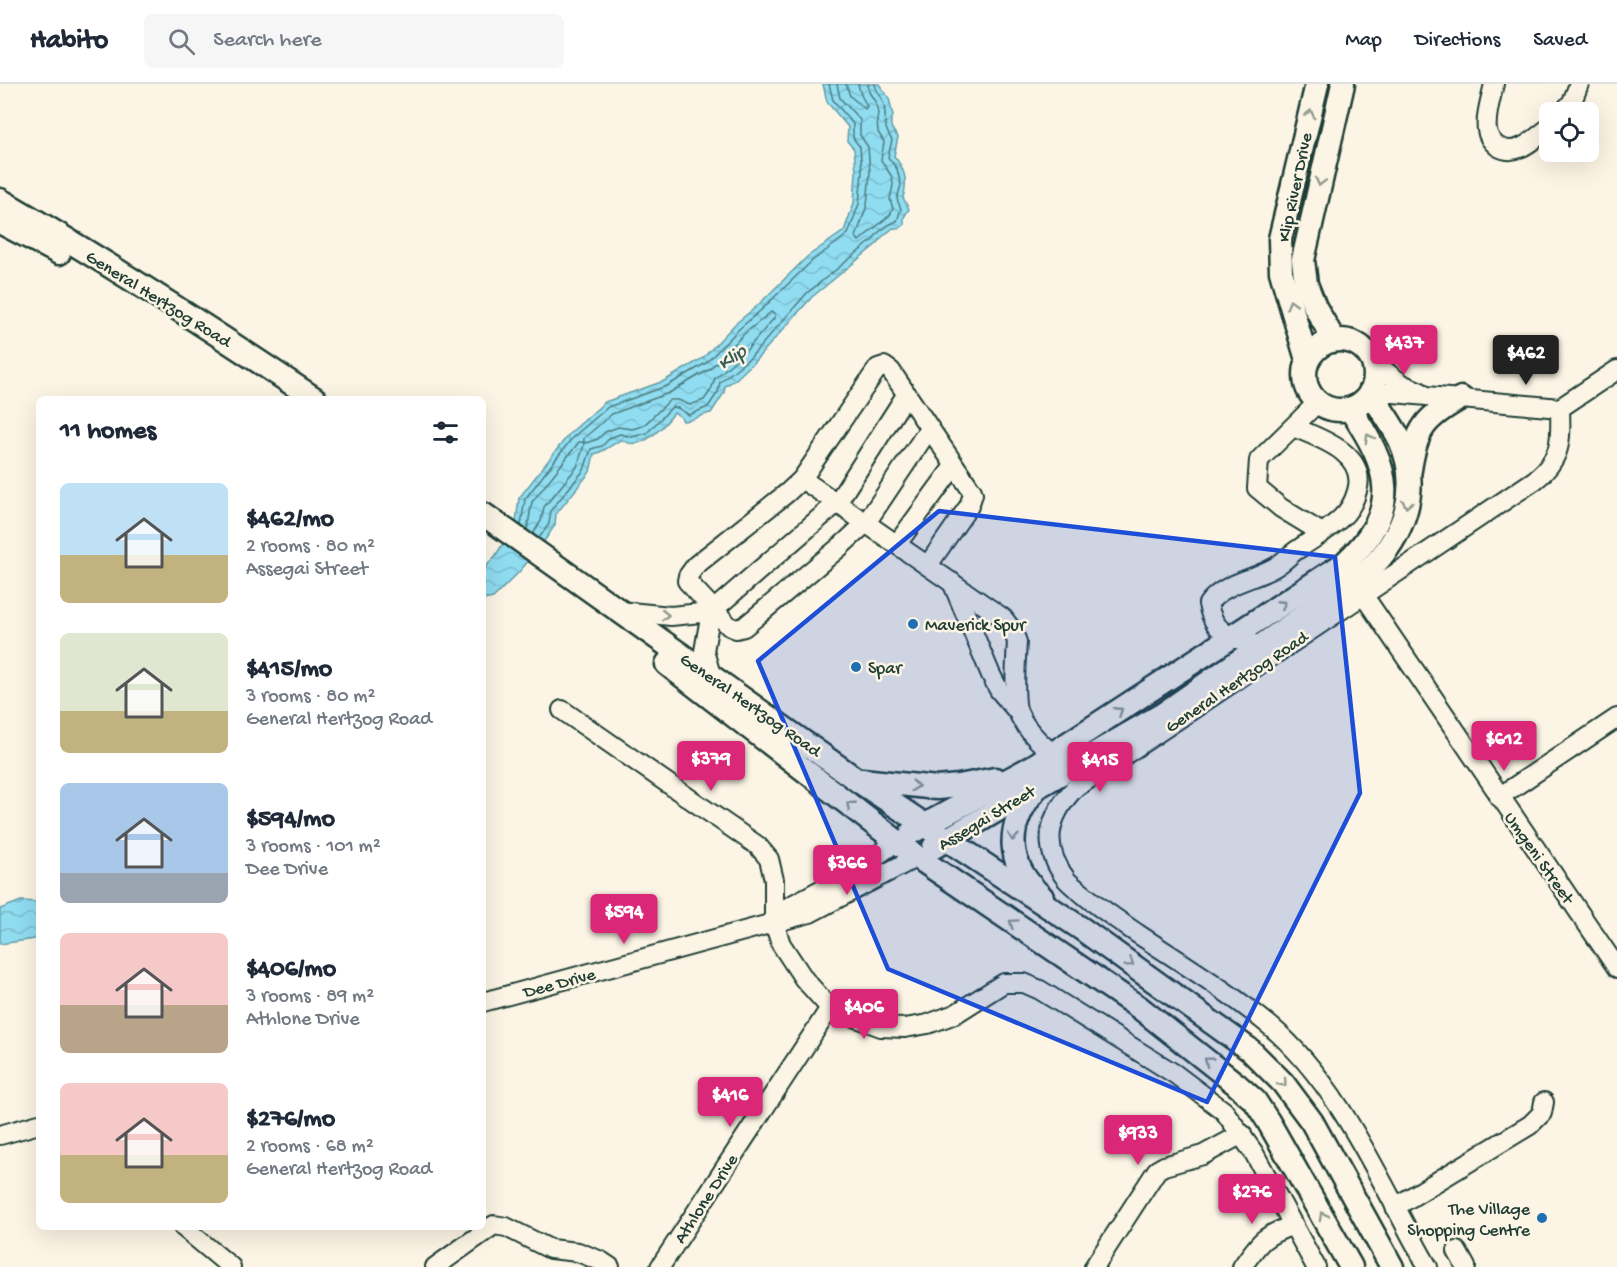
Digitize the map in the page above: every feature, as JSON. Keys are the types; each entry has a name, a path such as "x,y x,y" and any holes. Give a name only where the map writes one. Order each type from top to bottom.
{"main road":[{"name":"Klip River Drive","path":"1317,84 1280,238 1281,272 1307,360 1304,371 1305,383 1309,394 1317,403"},
{"name":"Klip River Drive","path":"1334,340 1315,307 1306,284 1303,260 1343,84"},
{"name":"General Hertzog Road","path":"0,200 147,290 310,396"},
{"name":"General Hertzog Road","path":"0,222 109,282 283,396"},
{"path":"1307,360 1323,343 1346,340 1357,344 1366,352 1375,373 1371,392 1361,404 1339,411 1327,409 1317,403"},
{"name":"Assegai Street","path":"917,857 1163,714 1368,571 1395,538 1406,511 1410,485 1409,465 1400,440 1371,392"},
{"path":"1409,474 1418,436 1426,421 1436,412 1461,398"},
{"name":"Assegai Street","path":"896,842 923,824 1018,776 1344,563 1368,538 1378,519 1385,496 1383,468 1370,439 1350,409"},
{"name":"General Hertzog Road","path":"486,516 896,842 1140,1008 1215,1066 1258,1105 1351,1267"},
{"name":"General Hertzog Road","path":"486,533 567,583 620,611 857,780 1065,918 1250,1050 1273,1072 1312,1122 1392,1267"},
{"path":"857,780 937,788 1018,776"},
{"path":"1039,785 1026,801 1019,815 1013,831 1012,847 1017,862 1037,892 1065,918"}],"street":[{"path":"1494,84 1487,128 1489,138 1497,146 1514,151 1526,146 1539,136"},
{"path":"1572,102 1580,84"},
{"path":"1372,362 1404,385 1433,397"},
{"path":"928,565 973,498 972,491 889,369 884,366 878,368 802,479 787,494 691,571 687,581 712,611 733,629 744,627 866,523 929,429"},
{"path":"1371,392 1560,408 1617,370"},
{"path":"620,611 671,616 712,611 837,503 906,395"},
{"path":"1317,403 1259,460 1257,488 1281,508 1322,533"},
{"name":"General Hertzog Road","path":"1428,1267 1337,1102 1323,1082 1278,1033 1238,1001 1106,914 1066,880 1055,862 1050,842 1052,825 1059,805 1074,789 1364,596 1545,472 1559,449 1560,408"},
{"path":"1261,646 1231,637 1217,628 1210,615 1208,604 1213,597 1224,590 1277,566 1340,520 1354,501 1360,482 1357,469 1348,456 1336,447 1293,427"},
{"path":"897,544 954,466"},
{"path":"802,479 1003,618 1014,631 1017,642 1017,711"},
{"path":"952,582 999,690 1038,739 1053,754 1073,766"},
{"name":"Umgeni Street","path":"1364,596 1617,968"},
{"path":"712,611 704,651 712,678"},
{"path":"562,710 758,846 769,860 774,880 774,923 781,944 804,979 830,1008 881,1027 905,1028 928,1024 955,1014 1004,983 1024,983 1040,990 1174,1074 1224,1111 1242,1134 1316,1267"},
{"path":"1499,797 1617,718"},
{"name":"Dee Drive","path":"774,923 788,907 856,871 896,842"},
{"name":"Dee Drive","path":"486,1001 810,913 917,857"},
{"name":"Athlone Drive","path":"660,1267 830,1008"},
{"path":"1395,1207 1530,1125 1542,1113 1544,1102"},
{"path":"0,1135 36,1125"},
{"path":"1094,1267 1157,1170 1203,1155 1242,1134"},
{"path":"434,1267 494,1225 506,1227 550,1249 578,1252 610,1267"},
{"path":"1242,1267 1257,1245 1272,1232 1294,1225"},
{"path":"187,1230 231,1267"}],"highlighted area":[{"path":"939,511 1335,557 1360,793 1207,1102 888,969 758,661"}],"water":[{"name":"Klip","path":"823,84 879,84 889,98 893,116 891,127 898,137 894,156 904,176 903,198 909,209 904,217 904,225 899,229 893,228 812,297 755,361 725,386 724,393 711,413 683,421 674,413 658,431 644,441 629,443 622,440 594,454 590,472 556,514 555,525 543,543 520,571 493,598 486,599 486,567 496,555 516,522 519,498 569,434 605,402 664,381 703,358 735,324 756,307 808,256 844,231 854,203 856,172 854,149 847,141 848,127 827,102"},
{"path":"21,901 36,902 35,939 0,944 0,909"}],"place":[{"name":"Maverick Spur","path":"913,624"},
{"name":"Spar","path":"856,667"},
{"name":"The Village Shopping Centre","path":"1542,1218"}]}
